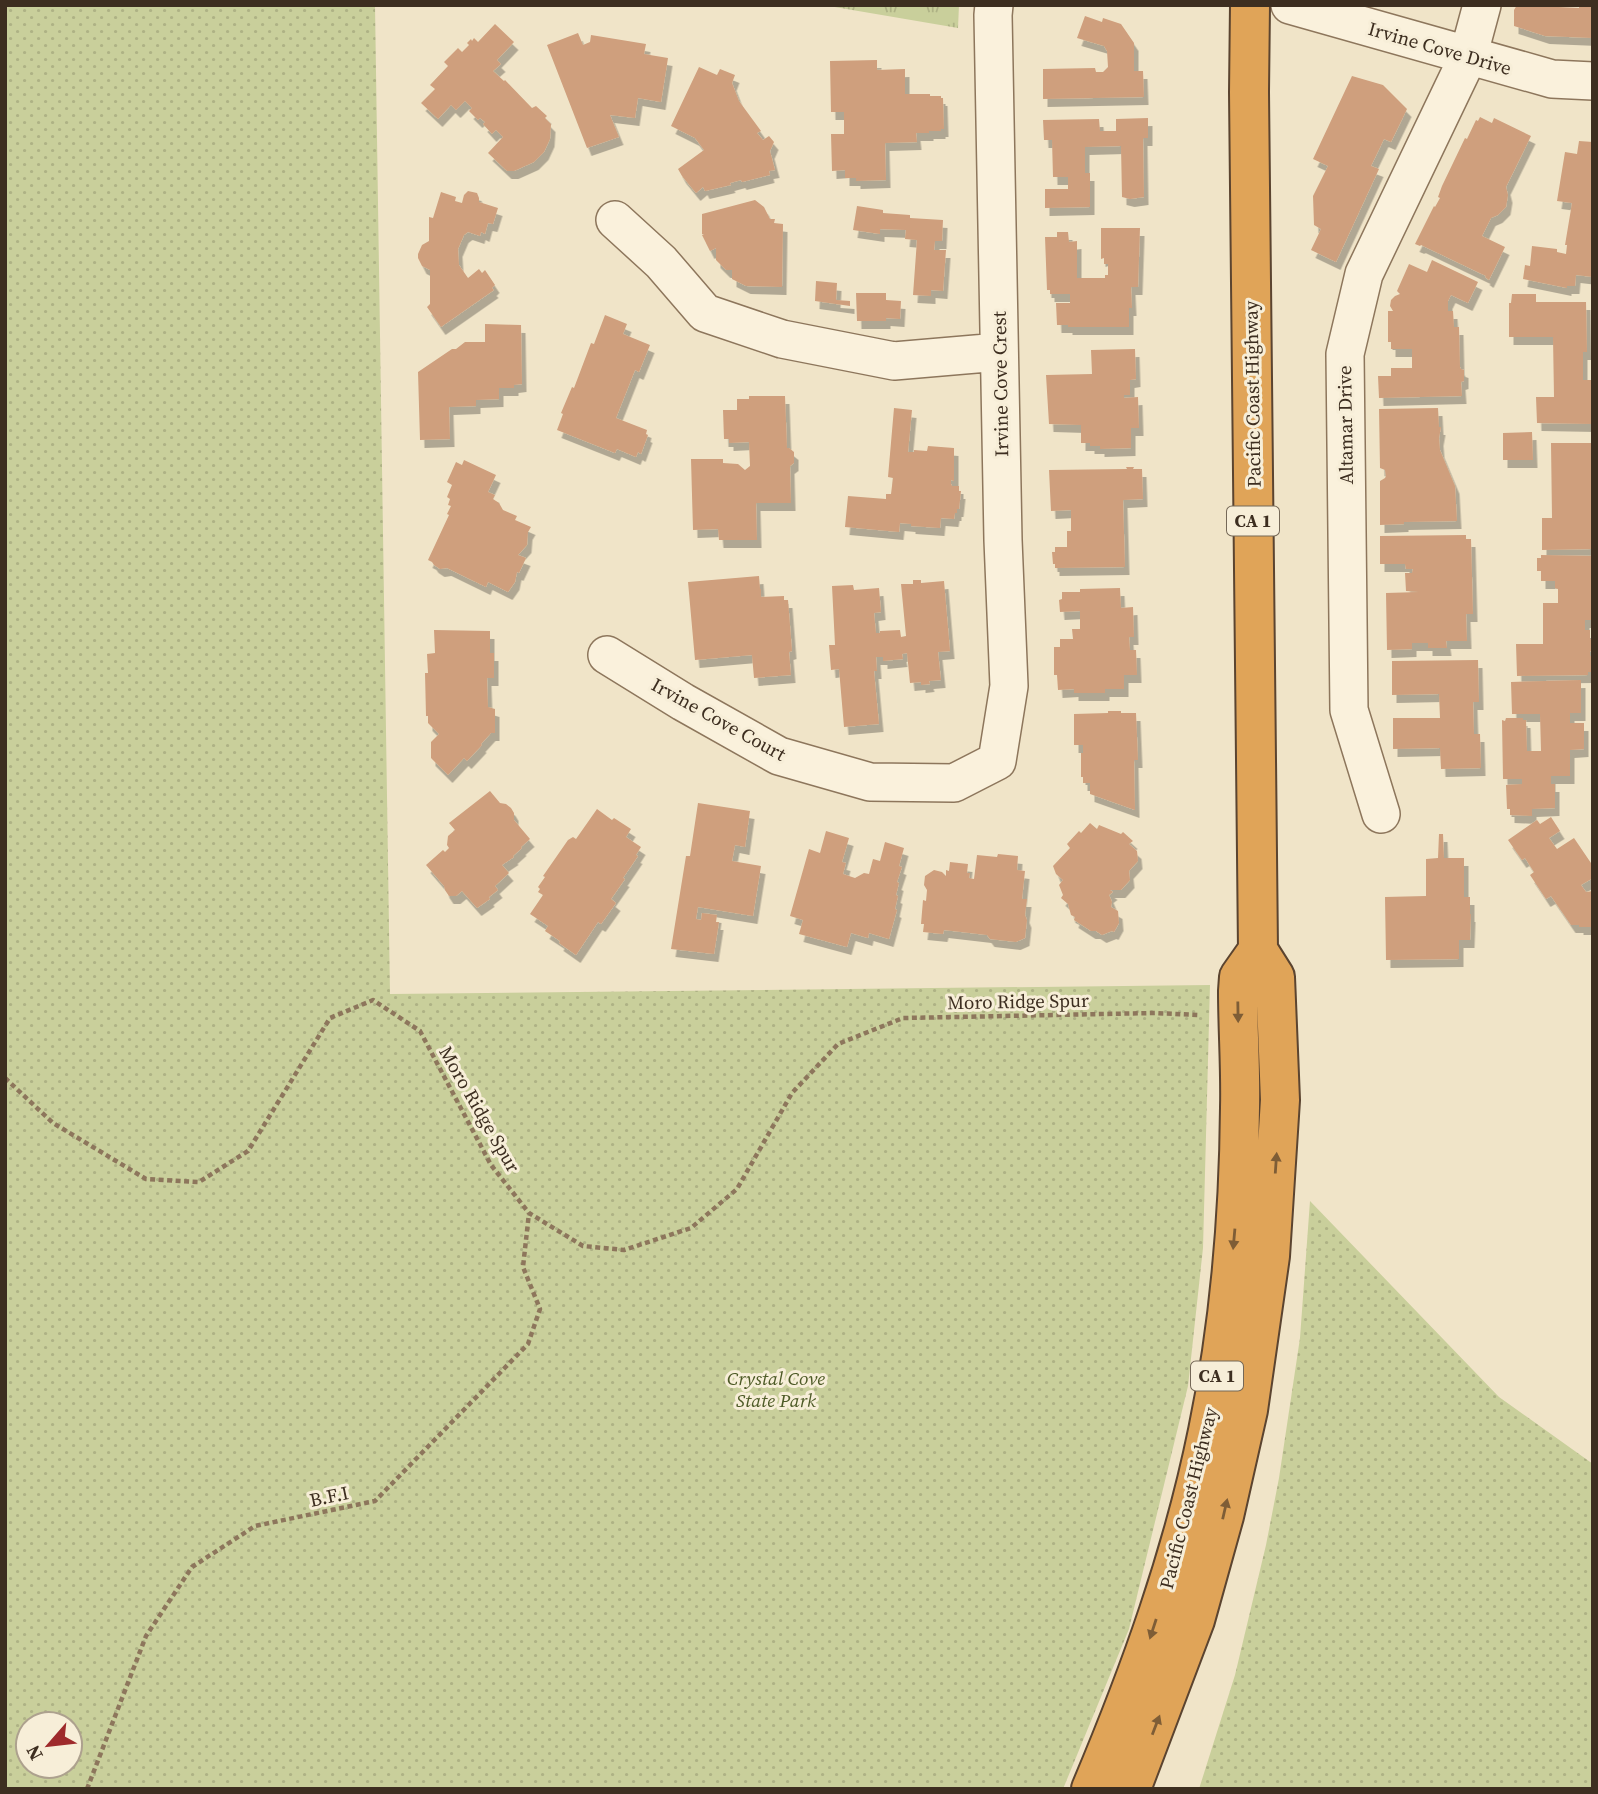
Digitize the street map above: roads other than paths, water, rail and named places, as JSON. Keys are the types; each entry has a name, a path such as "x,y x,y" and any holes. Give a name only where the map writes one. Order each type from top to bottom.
{"highway":[{"name":"Pacific Coast Highway","path":"1130,1789 1195,1620 1224,1516 1248,1410 1270,1256 1280,1100 1275,977 1258,950 1250,16"},
{"name":"Pacific Coast Highway","path":"1091,1789 1148,1644 1177,1558 1208,1430 1226,1327 1236,1223 1240,1108 1237,991 1239,977 1258,950"}],"street":[{"name":"Irvine Cove Crest","path":"994,5 1003,540 1009,686 997,761"},
{"name":"Irvine Cove Drive","path":"1290,5 1552,79 1593,81"},
{"name":"Altamar Drive","path":"1381,814 1349,709 1345,354 1364,274 1468,57 1482,5"},
{"path":"615,220 661,262 705,313 782,339 894,361 999,352"},
{"name":"Irvine Cove Court","path":"607,655 779,756 870,782 954,783 997,761"}],"park label":[{"name":"Crystal Cove State Park","path":"776,1389"}]}
